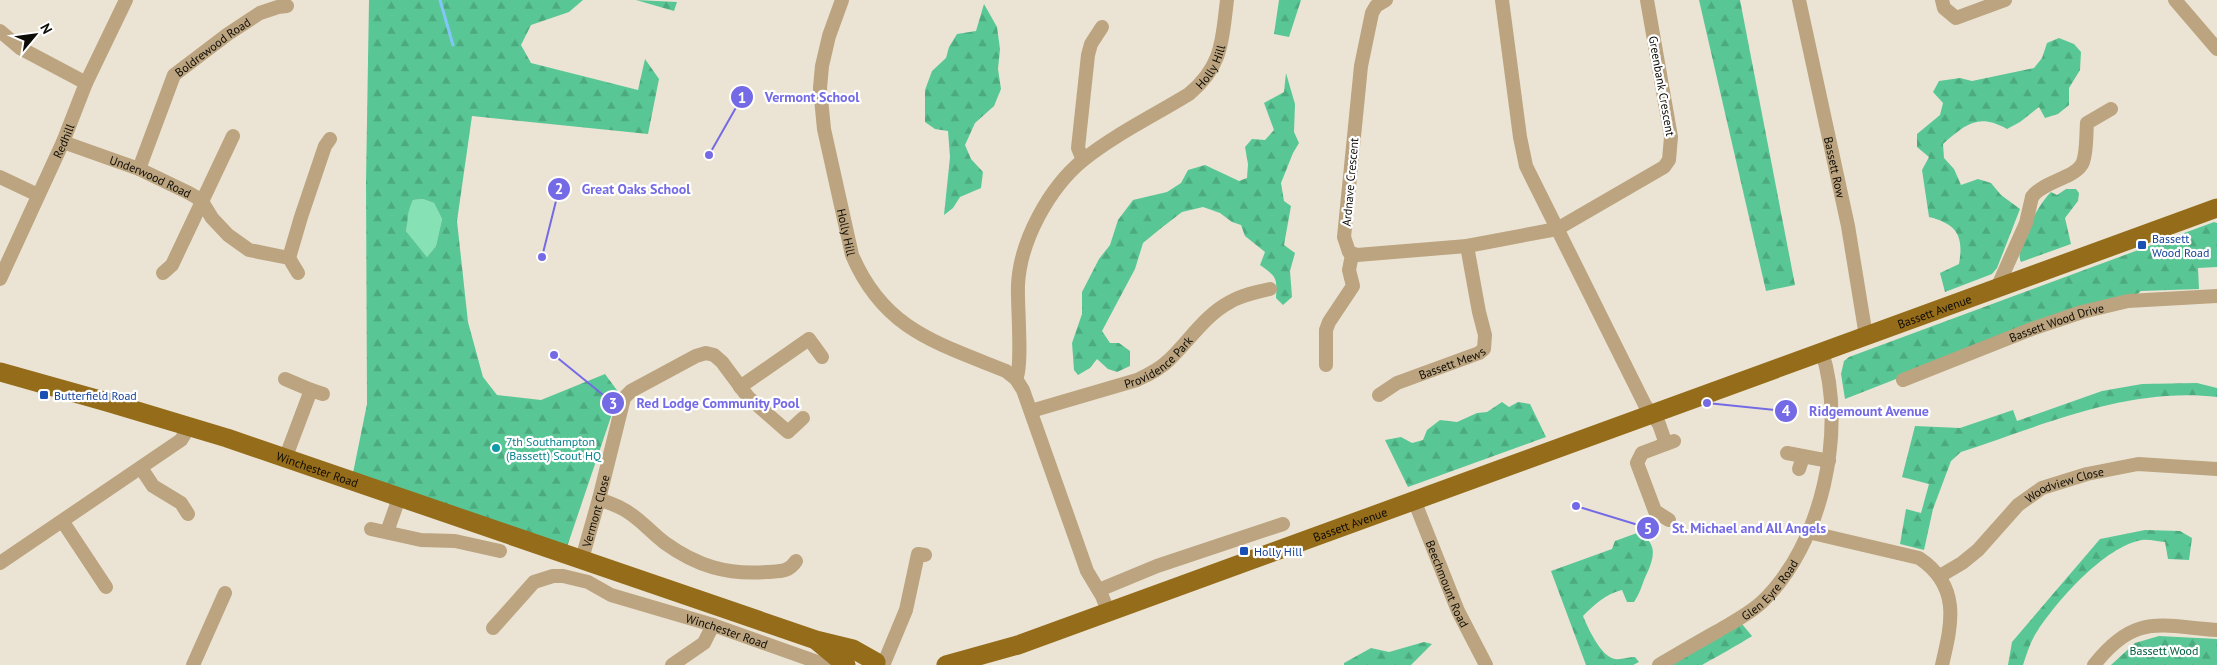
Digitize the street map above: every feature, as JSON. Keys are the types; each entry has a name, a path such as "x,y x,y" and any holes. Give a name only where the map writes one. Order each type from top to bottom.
{"main road":[{"name":"Bassett Avenue","path":"946,665 1018,645 2217,208"},
{"name":"Winchester Road","path":"2,375 107,402 189,427 816,640 853,649 879,664"},
{"name":"Winchester Road","path":"816,640 846,665"},
{"name":"Bassett Avenue","path":"982,665 1018,645"}],"street":[{"name":"Redhill","path":"0,279 63,142 86,83 126,0"},
{"name":"Holly Hill","path":"842,0 829,36 822,66 821,95 824,129 852,256 859,270 894,316 909,329 927,339 1006,370 1016,379 1019,369 1016,308 1021,260 1038,217 1064,179 1083,160 1202,84 1211,72 1218,56 1222,42 1227,0"},
{"name":"Ardnave Crescent","path":"1326,365 1331,350 1326,330 1329,322 1357,286 1349,270 1352,255 1349,252 1344,237 1361,66 1372,13 1376,6 1386,0"},
{"path":"1502,0 1520,137 1526,166 1645,405 1670,443 1642,452 1637,463 1655,511 1669,520"},
{"name":"Greenbank Crescent","path":"1557,230 1658,171 1669,160 1671,137 1646,0"},
{"name":"Bassett Row","path":"1799,0 1848,226 1866,336"},
{"path":"1942,0 1944,8 1956,18 2006,0"},
{"path":"2176,0 2217,49"},
{"name":"Boldrewood Road","path":"139,169 174,75 228,34 260,13 287,6"},
{"path":"1083,160 1078,148 1088,54 1091,44 1102,27"},
{"path":"0,31 20,48 86,83"},
{"path":"1997,288 2014,254 2028,214 2027,195 2078,170 2083,162 2083,119 2111,109"},
{"path":"163,273 172,265 201,200 233,136"},
{"path":"298,273 289,258 300,217 330,139"},
{"name":"Underwood Road","path":"63,142 139,169 201,200 217,224 228,235 249,250 289,258"},
{"path":"0,177 38,195"},
{"path":"1352,255 1402,253 1467,246 1557,230"},
{"name":"Bassett Mews","path":"1379,394 1398,382 1479,353 1484,349 1485,335 1467,246"},
{"path":"2014,254 2017,267 2026,278"},
{"name":"Providence Park","path":"1031,411 1137,380 1151,374 1169,360 1197,328 1217,311 1230,302 1248,294 1270,289"},
{"name":"Bassett Wood Drive","path":"1903,380 2029,330 2082,312 2128,301 2217,296"},
{"path":"740,387 809,339 822,357"},
{"name":"Glen Eyre Road","path":"1659,665 1746,615 1762,603 1789,568 1808,532 1822,493 1829,461 1832,396 1830,379 1822,352"},
{"name":"Vermont Close","path":"582,559 599,500 624,398 631,391 696,356 706,353 714,355 722,362 748,397 788,432 803,418"},
{"path":"285,379 317,392 285,459"},
{"path":"1016,379 1031,411 1087,571 1099,590 1108,611"},
{"path":"0,562 63,522 181,440 189,427"},
{"path":"1787,452 1801,463 1829,461"},
{"name":"Woodview Close","path":"1940,576 1962,564 1978,550 2018,505 2042,488 2087,474 2138,464 2217,469"},
{"path":"141,468 153,486 186,504"},
{"path":"387,532 399,498"},
{"path":"599,500 621,508 665,543 683,554 720,570 746,574 785,571 791,568 796,561"},
{"name":"Beechmount Road","path":"1414,500 1458,612 1486,665"},
{"path":"63,522 99,583"},
{"path":"1099,590 1157,566 1283,524"},
{"path":"371,529 421,540 455,541 491,552"},
{"path":"1808,532 1920,558 1933,567 1940,576 1947,592 1951,609 1950,631 1942,665"},
{"path":"879,664 906,610 918,554"},
{"name":"Winchester Road","path":"493,628 534,582 542,578 563,576 588,582 611,595 713,625 826,665"},
{"path":"625,599 633,577"},
{"path":"192,665 224,593"},
{"path":"2094,665 2107,648 2126,634 2147,626 2170,624 2217,630"},
{"path":"672,665 704,643 713,625"}],"green space":[{"path":"369,0 583,0 569,12 531,25 521,45 531,63 638,90 645,59 659,79 648,134 472,116 457,221 468,322 483,377 497,395 541,400 605,374 619,393 567,547 353,473 367,404 366,182","holes":["423,199 434,203 442,219 436,246 427,257 406,231 408,213 413,200"]},
{"path":"636,0 677,2 674,11"},
{"path":"1279,0 1301,0 1289,37 1274,34"},
{"path":"1699,0 1740,0 1795,285 1766,291"},
{"path":"984,4 997,27 1000,49 998,69 1001,89 994,106 975,123 965,145 971,159 983,172 981,188 960,197 953,208 944,215 950,157 948,131 935,129 925,122 925,90 932,71 946,58 949,47 957,34 976,31"},
{"path":"2059,38 2074,44 2081,52 2080,70 2069,88 2069,105 2058,114 2045,118 2039,107 2020,122 2007,129 1988,122 1980,121 1973,123 1966,126 1943,144 1944,158 1954,169 1961,185 1978,179 1991,183 2001,195 2020,209 1997,268 1992,274 1945,292 1940,273 1959,264 1959,239 1952,228 1946,223 1929,217 1922,170 1929,157 1917,147 1917,134 1940,115 1943,103 1933,92 1939,81 1960,78 1972,81 2034,68 2042,58 2047,43"},
{"path":"1286,73 1295,104 1294,132 1299,143 1281,183 1284,201 1291,206 1284,245 1295,253 1290,271 1292,297 1283,305 1276,298 1275,278 1260,265 1265,252 1245,236 1241,225 1232,222 1220,213 1203,207 1182,212 1143,243 1135,269 1102,331 1110,343 1119,343 1130,351 1130,366 1117,372 1108,369 1097,359 1090,368 1078,375 1074,370 1072,343 1082,314 1082,292 1099,259 1110,245 1118,220 1133,200 1167,192 1181,183 1188,170 1205,165 1239,181 1247,178 1248,164 1245,147 1252,139 1265,140 1274,130 1264,103 1284,92"},
{"path":"2066,189 2076,189 2079,193 2078,201 2065,218 2071,244 2021,262 2021,247 2024,237 2041,205 2051,192 2057,195"},
{"path":"423,199 434,203 442,219 436,246 427,257 406,231 406,214 413,200"},
{"path":"2214,222 2217,223 2217,267 2198,268 2199,289 2141,291 2135,296 2070,311 1845,399 1841,374 1844,361 1849,357"},
{"path":"2197,383 2217,388 2217,397 2184,395 2118,403 2055,420 1961,452 1951,461 1933,509 1924,550 1900,544 1906,509 1921,513 1929,484 1902,477 1915,426 1960,428 2013,410 2017,421 2102,391 2142,384"},
{"path":"1502,402 1509,407 1518,402 1530,404 1546,437 1408,487 1385,440 1401,437 1412,443 1423,440 1427,430 1440,420 1457,422 1477,413 1487,412"},
{"path":"2145,530 2180,531 2192,538 2189,560 2168,559 2165,542 2148,540 2127,545 2113,553 2098,563 2058,604 2036,634 2023,665 2008,665 2012,642 2100,539"},
{"path":"1637,533 1650,542 1653,554 1650,567 1634,602 1627,602 1622,590 1601,600 1583,616 1588,628 1605,653 1615,659 1635,657 1639,662 1633,665 1586,665 1551,571 1612,549 1615,541"},
{"path":"1742,624 1752,636 1718,656 1702,665 1670,665"},
{"name":"Bassett Wood","path":"2159,636 2217,639 2217,665 2111,665 2135,643"},
{"path":"1424,642 1432,644 1411,665 1344,665 1344,663 1371,648 1389,652"}],"waterway":[{"path":"440,0 453,45"}],"place":[{"name":"Vermont School","path":"709,155"},
{"name":"Bassett Wood Road","path":"2142,245"},
{"name":"Great Oaks School","path":"542,257"},
{"name":"Red Lodge Community Pool","path":"554,355"},
{"name":"Butterfield Road","path":"44,395"},
{"name":"Ridgemount Avenue","path":"1707,403"},
{"name":"7th Southampton (Bassett) Scout HQ","path":"496,448"},
{"name":"St. Michael and All Angels","path":"1576,506"},
{"name":"Holly Hill","path":"1244,551"}]}
